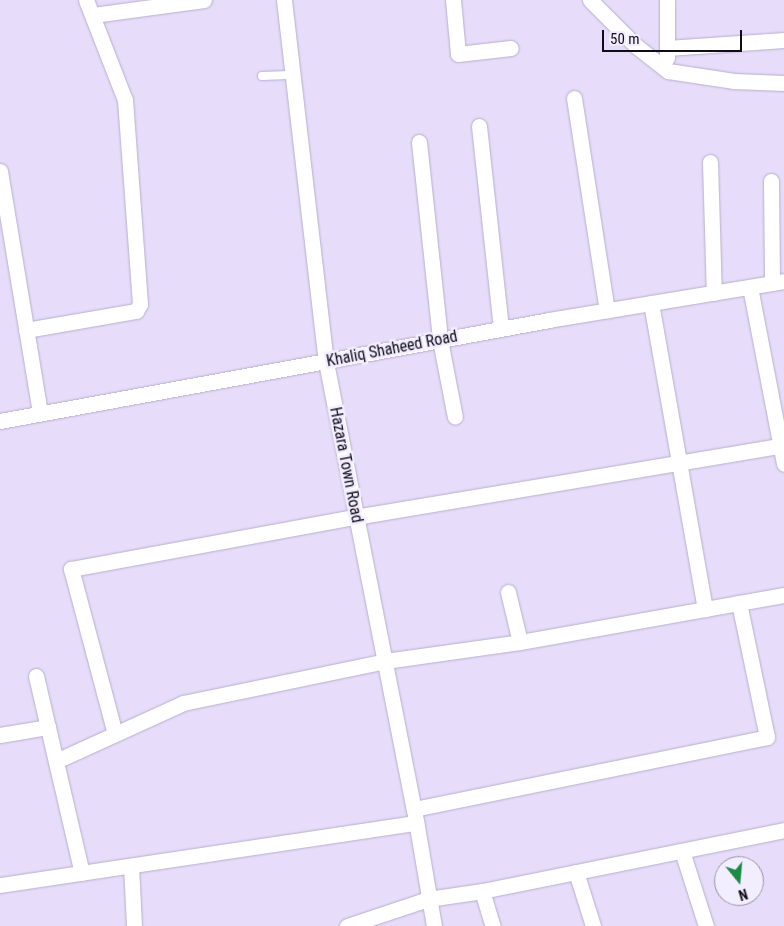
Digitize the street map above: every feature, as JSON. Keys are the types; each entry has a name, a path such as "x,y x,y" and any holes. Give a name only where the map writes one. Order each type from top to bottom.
{"street":[{"path":"26,330 136,311 140,304 125,100 86,0"},
{"path":"93,15 204,0"},
{"name":"Hazara Town Road","path":"284,0 295,75 326,362 415,816 434,926"},
{"path":"453,0 458,54 511,48"},
{"path":"590,0 636,46 668,71 734,81 784,83"},
{"path":"667,0 666,48 668,71"},
{"path":"666,48 784,40"},
{"path":"574,98 607,310"},
{"path":"479,126 501,329"},
{"path":"419,142 440,340 455,417"},
{"path":"710,162 714,293"},
{"path":"0,171 40,413"},
{"path":"771,182 778,282"},
{"name":"Khaliq Shaheed Road","path":"0,421 607,310 778,282"},
{"path":"750,287 784,464"},
{"path":"651,303 705,609"},
{"path":"115,734 71,569 355,517 782,446"},
{"path":"508,592 520,642"},
{"path":"56,761 183,703 385,661 520,642 784,595"},
{"path":"0,885 131,866 415,816 767,737 739,603"},
{"path":"36,676 82,873"},
{"path":"0,735 48,727"},
{"path":"348,926 428,899 482,892 784,830"},
{"path":"682,851 706,926"},
{"path":"131,866 134,926"},
{"path":"576,872 593,926"},
{"path":"482,892 493,926"}],"lane":[{"path":"262,76 295,75"}]}
